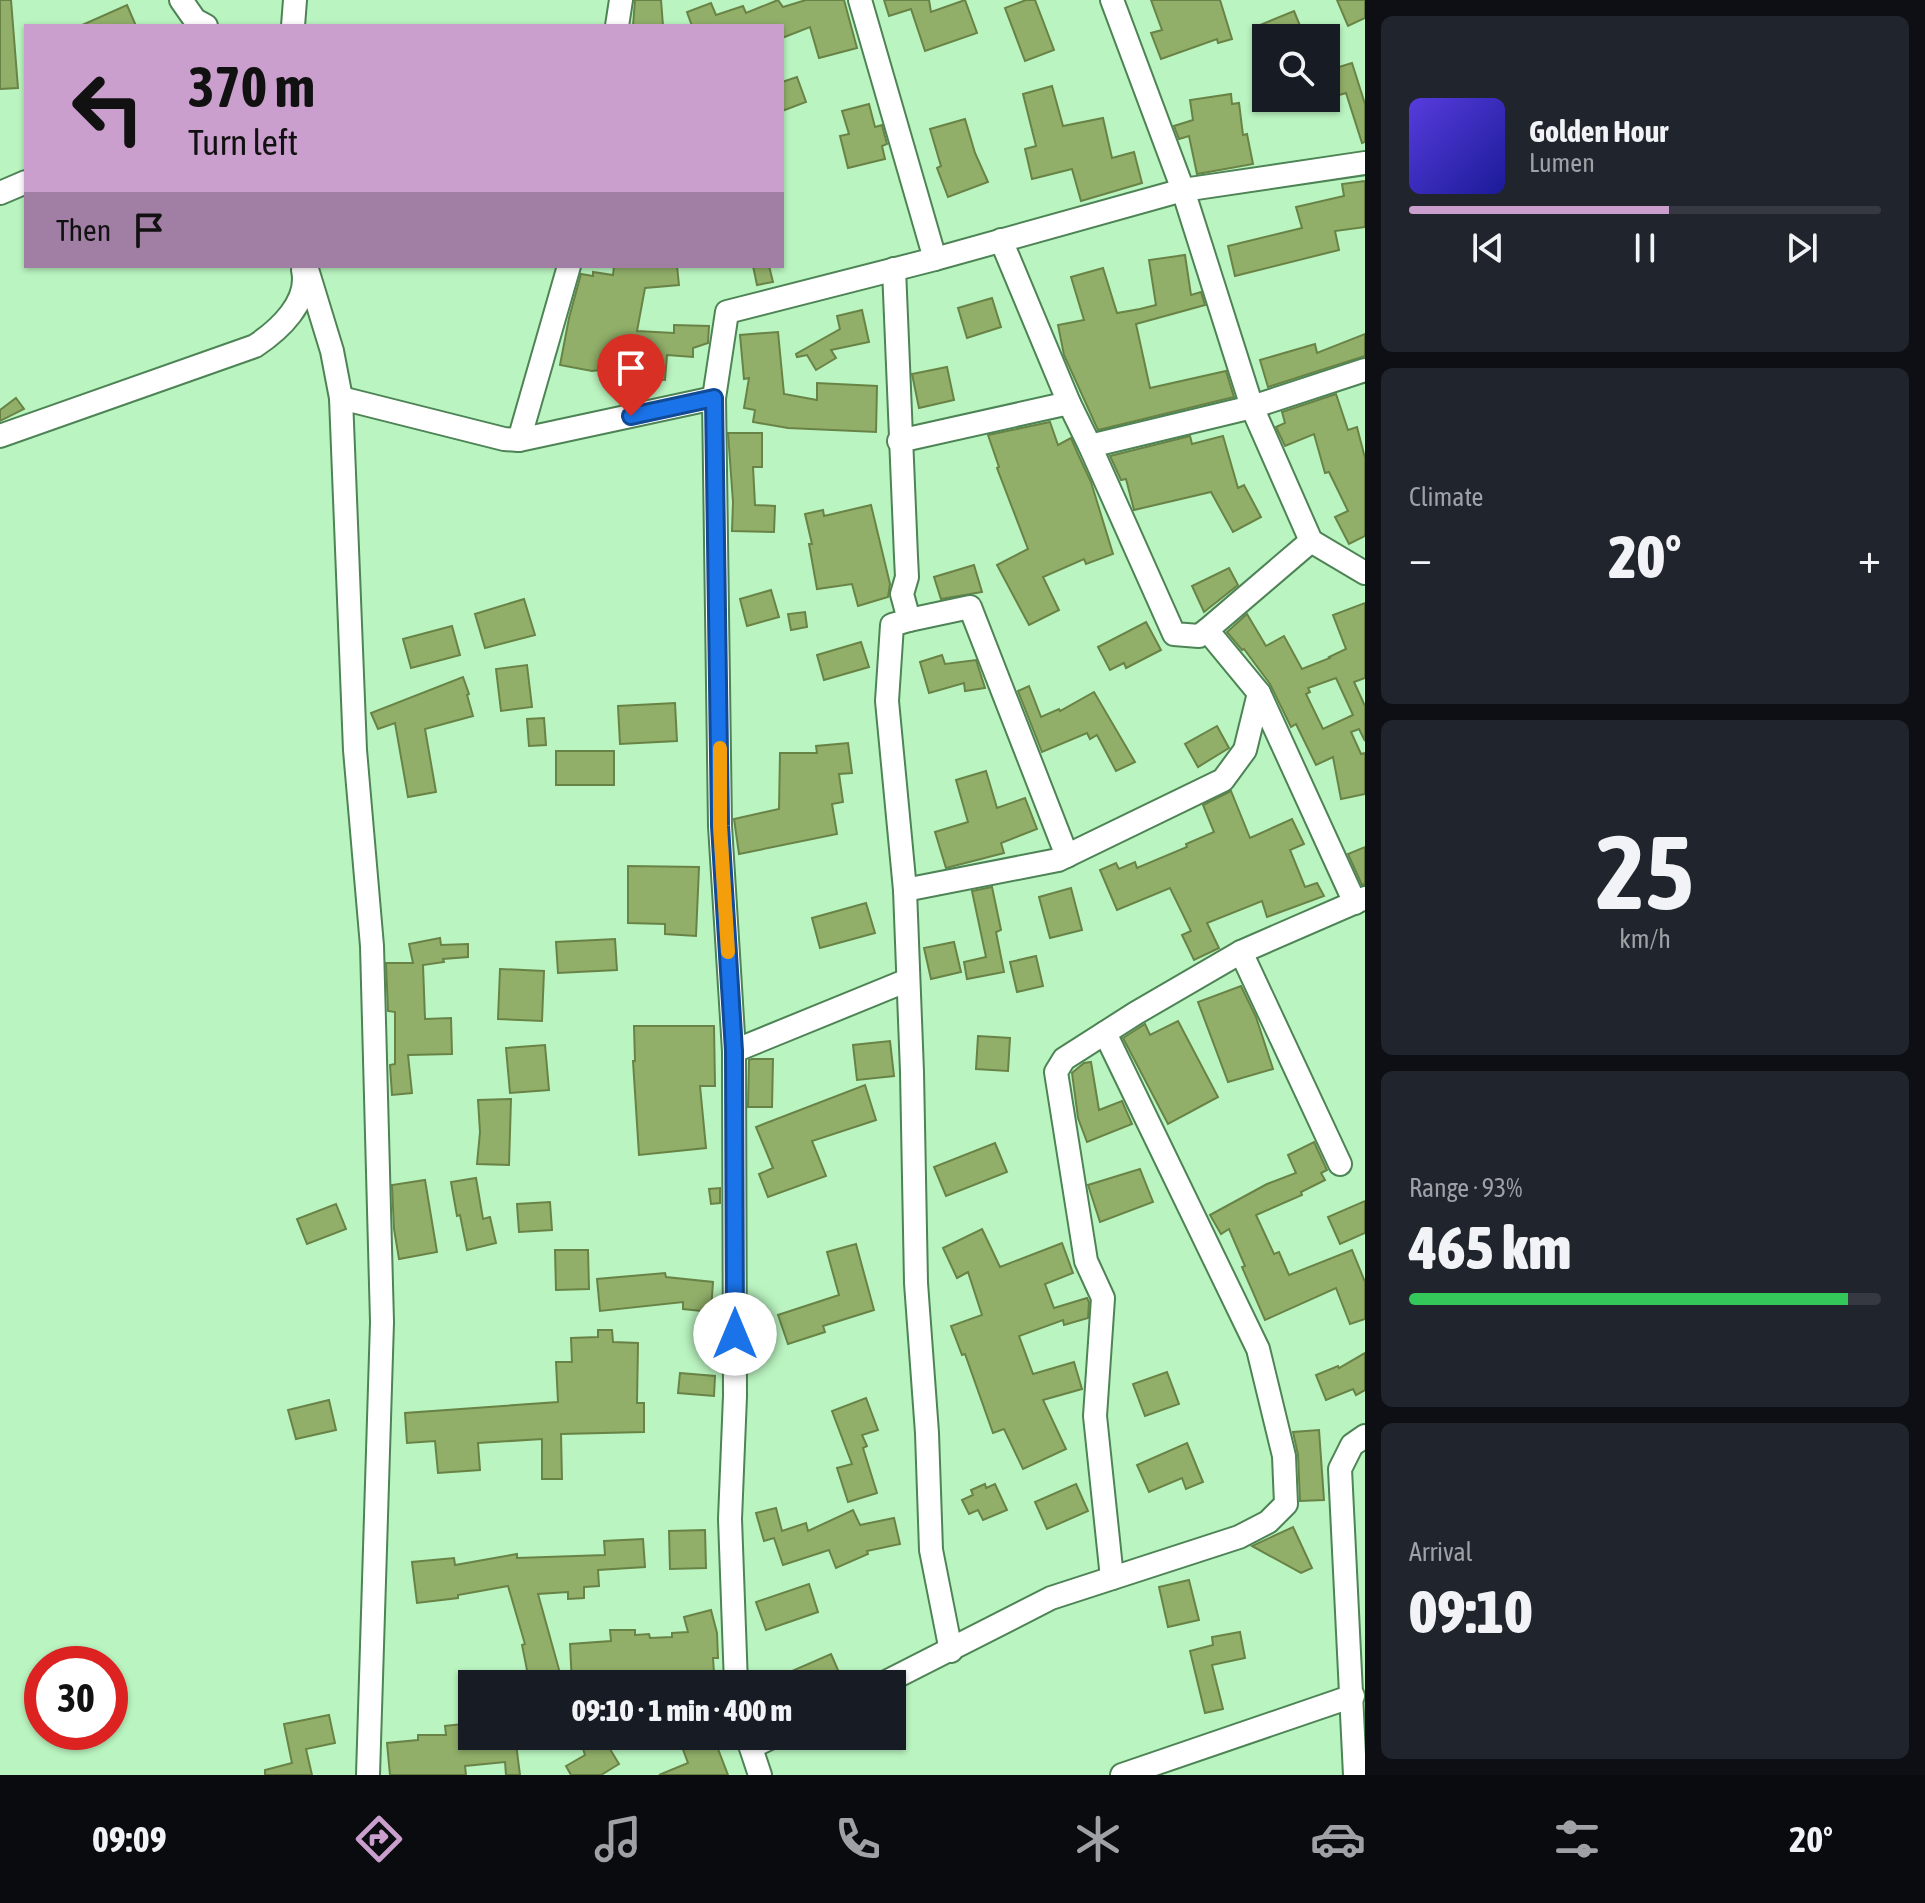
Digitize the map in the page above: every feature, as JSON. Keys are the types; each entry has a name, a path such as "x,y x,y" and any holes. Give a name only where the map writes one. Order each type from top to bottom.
{"street":[{"path":"181,0 195,20 202,24"},
{"path":"293,24 295,0"},
{"path":"617,24 621,0"},
{"path":"860,0 935,259"},
{"path":"1112,0 1183,190 1252,407 1311,541 1365,573"},
{"path":"735,1670 730,1532 735,1396 734,1051 720,826 714,398 727,312 935,259 1183,190 1365,163"},
{"path":"0,193 24,183"},
{"path":"1001,240 1069,403 1174,634 1199,636 1311,541"},
{"path":"0,436 255,346 271,335 291,314 306,284 304,268"},
{"path":"305,268 332,351 341,398 355,750 372,946 382,1322 368,1775"},
{"path":"519,440 568,268"},
{"path":"894,269 907,577 902,594 909,620"},
{"path":"1090,446 1252,407 1365,370"},
{"path":"341,398 504,439 519,440 714,398"},
{"path":"899,441 1069,403"},
{"path":"951,1651 931,1550 927,1433 916,1283 905,890 887,701 892,625 970,607 1067,856"},
{"path":"1112,1578 1095,1416 1103,1298 1086,1261 1056,1072 1064,1059 1241,952 1360,900 1259,693 1207,630"},
{"path":"905,890 1058,860 1223,780 1245,750 1259,693"},
{"path":"1241,952 1340,1164"},
{"path":"734,1051 908,980"},
{"path":"906,1673 1051,1598 1239,1537 1268,1522 1286,1504 1284,1456 1258,1349 1105,1033"},
{"path":"1355,1775 1340,1469 1352,1445 1365,1436"},
{"path":"1122,1775 1353,1696"},
{"path":"752,1750 760,1775"}],"building":[{"path":"0,0 11,0 18,88 0,89"},
{"path":"635,0 661,0 663,24 633,24"},
{"path":"778,0 783,7 806,0 844,0 857,48 819,58 810,27 784,37 784,24 691,24 687,12 711,3 716,15 743,6 746,13"},
{"path":"884,0 929,0 931,12 965,0 977,33 925,51 911,9 889,16"},
{"path":"1035,0 1054,50 1025,61 1005,8"},
{"path":"1151,0 1220,0 1232,39 1218,43 1217,39 1161,59 1151,33 1162,30"},
{"path":"1337,0 1365,0 1365,18 1348,26"},
{"path":"127,5 135,24 84,24"},
{"path":"1294,11 1299,24 1262,24"},
{"path":"1352,63 1365,104 1365,142 1362,143 1346,93 1340,95 1340,67"},
{"path":"797,77 806,102 784,110 784,81"},
{"path":"1052,86 1063,126 1103,118 1112,158 1134,152 1142,183 1081,201 1072,169 1032,179 1025,149 1036,146 1023,94"},
{"path":"1231,94 1232,104 1239,103 1243,135 1247,134 1253,164 1197,174 1189,136 1179,139 1174,126 1193,120 1190,100"},
{"path":"869,104 875,127 882,125 887,144 882,146 885,159 848,168 840,136 849,134 842,111"},
{"path":"965,119 988,182 948,197 937,168 941,166 930,129"},
{"path":"1365,181 1365,227 1335,231 1339,250 1235,276 1228,246 1302,228 1296,207 1344,196 1342,184"},
{"path":"1185,255 1191,295 1201,292 1205,305 1136,324 1150,388 1226,371 1234,397 1098,430 1064,355 1058,325 1084,320 1071,277 1103,268 1117,313 1140,309 1156,305 1149,260"},
{"path":"614,268 677,268 679,285 645,288 637,331 674,333 674,325 709,326 708,343 693,348 693,357 667,355 665,380 653,379 653,387 632,386 633,366 592,371 560,365 581,274 613,275"},
{"path":"753,268 770,268 773,282 757,285"},
{"path":"992,298 1001,327 967,338 958,308"},
{"path":"862,310 869,342 831,350 836,358 816,370 807,355 797,357 796,354 840,329 837,316"},
{"path":"778,332 784,394 817,400 817,383 877,386 876,432 788,428 753,422 755,410 744,408 749,378 744,379 740,335"},
{"path":"1365,334 1365,356 1268,387 1260,360 1315,344 1317,353"},
{"path":"947,367 954,400 919,408 912,374"},
{"path":"1336,394 1348,430 1357,427 1365,458 1365,536 1349,544 1335,517 1348,511 1329,472 1325,473 1314,434 1285,446 1276,427 1285,423 1282,412"},
{"path":"16,398 24,409 0,421 0,410"},
{"path":"1050,422 1058,445 1071,438 1091,482 1113,554 1086,564 1084,559 1043,577 1059,610 1029,625 997,565 1028,549 997,468 988,435"},
{"path":"728,433 762,433 762,467 753,467 755,505 775,506 774,532 732,531"},
{"path":"1190,436 1192,444 1223,436 1238,488 1244,485 1261,517 1233,532 1211,492 1134,510 1126,479 1121,480 1110,456"},
{"path":"871,505 890,584 888,597 858,606 852,584 817,589 805,514 823,510 824,516"},
{"path":"974,565 982,592 941,599 934,577"},
{"path":"1229,568 1238,585 1204,612 1192,586"},
{"path":"771,590 779,617 747,626 740,599"},
{"path":"524,599 535,635 485,648 475,614"},
{"path":"1365,603 1365,678 1354,682 1365,706 1365,741 1359,729 1351,732 1361,754 1365,753 1365,794 1341,799 1333,757 1316,765 1296,724 1291,727 1270,684 1227,632 1247,614 1266,646 1284,636 1302,669 1346,649 1333,615","holes":["1336,678 1353,715 1323,729 1306,694 1310,692 1308,688"]},
{"path":"805,612 807,627 791,630 788,614"},
{"path":"1146,622 1161,650 1126,668 1124,663 1110,670 1098,647"},
{"path":"452,626 460,655 411,668 403,639"},
{"path":"861,642 869,667 824,680 817,655"},
{"path":"942,655 945,664 976,660 985,688 965,691 964,683 929,693 920,662"},
{"path":"527,665 532,707 501,711 496,669"},
{"path":"463,677 473,716 425,729 436,792 408,797 395,723 378,729 371,713"},
{"path":"1029,686 1041,717 1060,711 1094,692 1135,762 1116,771 1097,735 1090,739 1087,733 1042,752 1018,691"},
{"path":"675,703 677,741 620,744 618,706"},
{"path":"544,718 546,745 529,746 527,719"},
{"path":"1217,726 1229,748 1198,767 1185,744"},
{"path":"848,743 852,773 839,774 843,802 832,804 837,834 739,854 734,819 779,809 780,753 817,753 816,746"},
{"path":"556,751 614,751 614,785 556,785"},
{"path":"986,771 997,808 1025,798 1037,829 1001,843 1004,853 946,868 935,832 968,822 956,780"},
{"path":"1231,791 1250,838 1292,819 1304,844 1290,850 1305,887 1317,883 1324,896 1267,917 1262,901 1207,923 1219,948 1194,960 1182,935 1191,931 1170,888 1117,910 1100,870 1116,863 1119,869 1135,862 1137,868 1214,832 1203,805"},
{"path":"1365,847 1365,884 1362,885 1348,854"},
{"path":"628,866 699,867 696,936 665,934 665,924 628,923"},
{"path":"992,887 1001,930 996,932 1004,972 967,979 964,962 986,957 972,891"},
{"path":"1071,888 1082,930 1050,938 1039,897"},
{"path":"866,903 875,933 820,948 812,918"},
{"path":"440,938 441,945 468,944 468,957 443,959 444,962 423,965 425,1019 451,1018 452,1054 408,1055 412,1093 392,1095 390,1065 395,1064 395,1012 388,1011 386,963 413,963 409,944"},
{"path":"615,939 617,970 558,973 556,942"},
{"path":"954,942 961,972 931,979 924,948"},
{"path":"1036,956 1043,986 1017,992 1010,962"},
{"path":"500,969 544,971 542,1021 498,1019"},
{"path":"1241,986 1256,1017 1273,1069 1228,1082 1198,1002"},
{"path":"1178,1021 1218,1097 1168,1124 1123,1038 1145,1024 1150,1035"},
{"path":"634,1026 714,1026 715,1086 700,1086 706,1148 639,1155"},
{"path":"978,1036 1010,1038 1008,1071 976,1069"},
{"path":"890,1041 894,1076 857,1080 853,1045"},
{"path":"545,1045 549,1090 510,1093 506,1048"},
{"path":"773,1059 772,1107 748,1107 749,1060"},
{"path":"1091,1062 1099,1110 1122,1101 1132,1124 1087,1142 1078,1118 1072,1073 1084,1063"},
{"path":"865,1085 876,1120 812,1141 826,1176 768,1197 759,1174 773,1168 756,1127"},
{"path":"511,1099 509,1165 477,1164 480,1132 478,1100"},
{"path":"1314,1142 1327,1170 1321,1173 1325,1180 1301,1192 1302,1195 1256,1215 1274,1254 1279,1252 1289,1275 1352,1250 1365,1282 1365,1319 1350,1324 1336,1288 1265,1320 1229,1229 1221,1234 1210,1215 1267,1184 1296,1173 1288,1155"},
{"path":"995,1143 1007,1172 946,1196 934,1167"},
{"path":"1140,1169 1153,1202 1100,1222 1088,1185"},
{"path":"476,1178 483,1219 490,1217 496,1243 467,1250 451,1182"},
{"path":"425,1180 437,1252 399,1259 392,1185"},
{"path":"720,1188 720,1203 711,1204 709,1189"},
{"path":"1365,1201 1365,1233 1340,1244 1328,1217"},
{"path":"550,1202 552,1230 519,1232 517,1204"},
{"path":"336,1204 346,1229 307,1244 297,1219"},
{"path":"982,1229 1000,1267 1062,1243 1073,1273 1045,1284 1054,1308 1087,1298 1089,1302 1088,1318 1064,1325 1063,1320 1019,1336 1033,1374 1074,1362 1082,1389 1043,1400 1066,1449 1023,1469 1004,1429 993,1433 965,1354 962,1355 951,1326 982,1315 968,1272 957,1278 943,1248"},
{"path":"856,1244 874,1310 823,1326 825,1332 788,1344 778,1315 839,1295 827,1252"},
{"path":"555,1250 588,1250 589,1289 556,1290"},
{"path":"665,1273 666,1277 713,1282 711,1312 683,1309 683,1302 600,1311 597,1279"},
{"path":"598,1330 612,1330 613,1342 638,1343 637,1403 644,1403 644,1432 561,1434 562,1479 542,1479 542,1439 478,1443 480,1470 438,1473 435,1441 407,1443 405,1413 558,1402 556,1362 572,1362 571,1338 598,1337"},
{"path":"1365,1353 1365,1390 1356,1395 1353,1389 1326,1400 1316,1375 1339,1368"},
{"path":"1167,1372 1179,1404 1145,1416 1133,1384"},
{"path":"680,1373 715,1376 714,1396 678,1393"},
{"path":"866,1398 878,1430 862,1435 867,1446 863,1448 877,1493 848,1502 837,1468 852,1464 832,1411"},
{"path":"329,1400 336,1430 296,1439 288,1410"},
{"path":"1319,1430 1324,1500 1300,1501 1298,1455 1293,1432"},
{"path":"1187,1443 1203,1482 1186,1489 1182,1478 1149,1492 1137,1465"},
{"path":"985,1484 986,1488 995,1484 1007,1510 983,1520 978,1510 969,1514 962,1500 973,1495 971,1490"},
{"path":"1076,1484 1088,1511 1047,1529 1035,1502"},
{"path":"776,1508 782,1531 806,1523 808,1531 853,1510 860,1525 894,1518 900,1544 867,1551 868,1554 836,1568 829,1550 783,1565 774,1538 764,1541 756,1513"},
{"path":"1293,1527 1312,1568 1301,1573 1252,1546"},
{"path":"705,1530 706,1568 670,1569 669,1531"},
{"path":"643,1539 645,1567 598,1570 599,1586 584,1587 584,1598 568,1599 568,1592 538,1594 559,1670 527,1670 522,1645 525,1644 508,1586 458,1595 458,1598 417,1603 412,1562 454,1558 455,1565 517,1554 517,1558 605,1555 604,1541"},
{"path":"1189,1580 1199,1620 1168,1627 1159,1587"},
{"path":"809,1584 818,1612 766,1630 756,1602"},
{"path":"711,1610 717,1633 718,1658 713,1658 714,1670 571,1670 570,1644 611,1641 610,1630 635,1630 635,1635 649,1634 650,1638 672,1637 672,1633 688,1632 684,1617"},
{"path":"1240,1632 1245,1658 1212,1665 1223,1709 1205,1713 1190,1651 1213,1645 1212,1637"},
{"path":"831,1654 838,1670 794,1670"},
{"path":"329,1715 335,1743 306,1749 312,1775 265,1775 265,1770 292,1763 284,1724"},
{"path":"458,1725 458,1750 517,1750 520,1775 506,1775 505,1762 465,1766 466,1775 390,1775 387,1743 418,1740 418,1735 446,1735 445,1726"},
{"path":"583,1750 610,1750 619,1764 601,1775 571,1775 566,1766 585,1755"},
{"path":"683,1750 718,1750 728,1775 659,1775 688,1763"}],"slow traffic":[{"path":"720,748 720,826 728,952"}],"route":[{"path":"631,416 714,398 720,826 734,1051 735,1334"}]}
